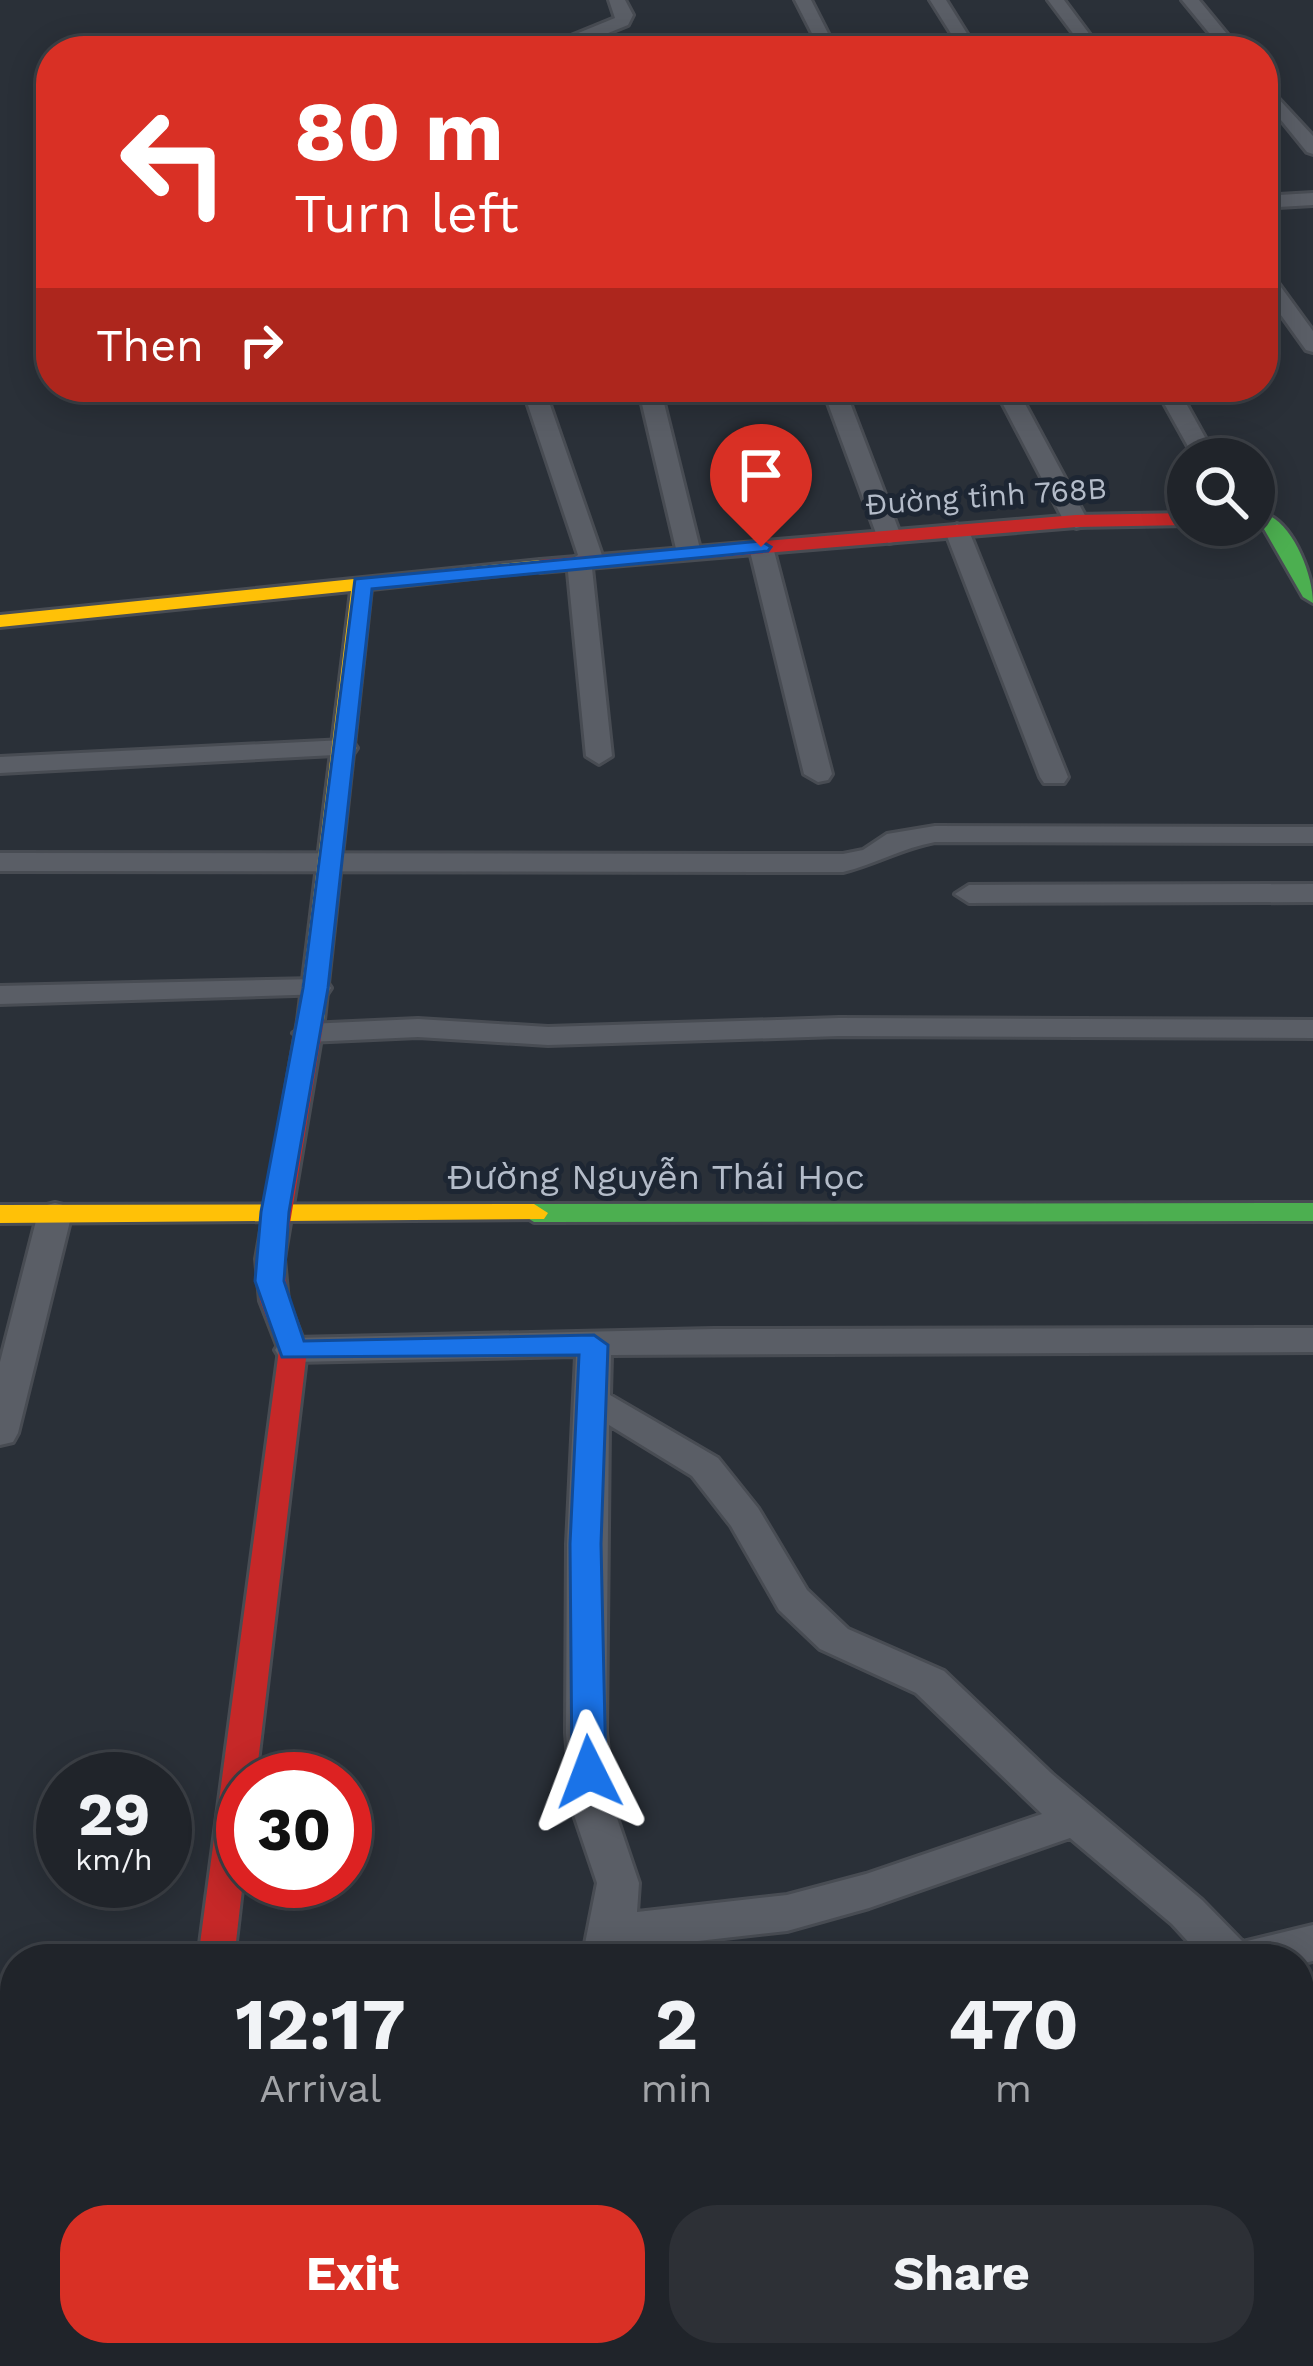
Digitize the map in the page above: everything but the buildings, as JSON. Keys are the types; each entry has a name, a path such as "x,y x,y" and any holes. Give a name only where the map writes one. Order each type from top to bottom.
{"street":[{"path":"586,36 622,21 625,15 617,0"},
{"path":"803,0 821,36"},
{"path":"938,0 960,36"},
{"path":"1056,0 1083,36"},
{"path":"1190,0 1220,36"},
{"path":"1278,105 1313,148"},
{"path":"1278,201 1313,199"},
{"path":"1278,297 1313,346"},
{"path":"538,402 586,562 599,756"},
{"path":"653,402 689,553"},
{"path":"839,402 889,536"},
{"path":"1012,402 1076,520"},
{"path":"1174,402 1194,438"},
{"name":"Đường tỉnh 768B","path":"0,621 689,553 1076,520 1167,519"},
{"path":"1275,522 1313,524"},
{"path":"957,531 1054,777"},
{"path":"1275,540 1313,597"},
{"path":"761,547 818,774"},
{"path":"218,1944 293,1351 269,1281 275,1212 316,988 362,584"},
{"path":"0,765 344,748"},
{"path":"0,862 843,863 873,856 897,840 935,835 1313,836"},
{"path":"969,894 1313,893"},
{"path":"0,994 316,988"},
{"path":"308,1033 418,1028 548,1036 839,1027 1313,1029"},
{"name":"Đường Nguyễn Thái Học","path":"0,1214 1313,1212"},
{"path":"0,1433 55,1213"},
{"path":"293,1351 594,1345 1311,1347"},
{"path":"594,1345 586,1733 593,1809 618,1883 608,1944"},
{"path":"591,1400 705,1467 745,1516 794,1600 834,1640 929,1682 1217,1944"},
{"path":"619,1944 787,1913 869,1891 1078,1818"}],"traffic: fast":[{"path":"1275,531 1313,597"},
{"path":"534,1213 1313,1212"}],"traffic: slow":[{"path":"0,621 540,566"},
{"path":"311,1020 362,583"},
{"path":"0,1214 534,1213"}],"traffic: jam":[{"path":"540,566 1076,521 1167,519"},
{"path":"218,1944 293,1350 274,1301 270,1259 311,1020"}],"route":[{"path":"589,1772 586,1544 594,1345 293,1351 269,1281 275,1212 316,988 362,584 761,547"}]}
